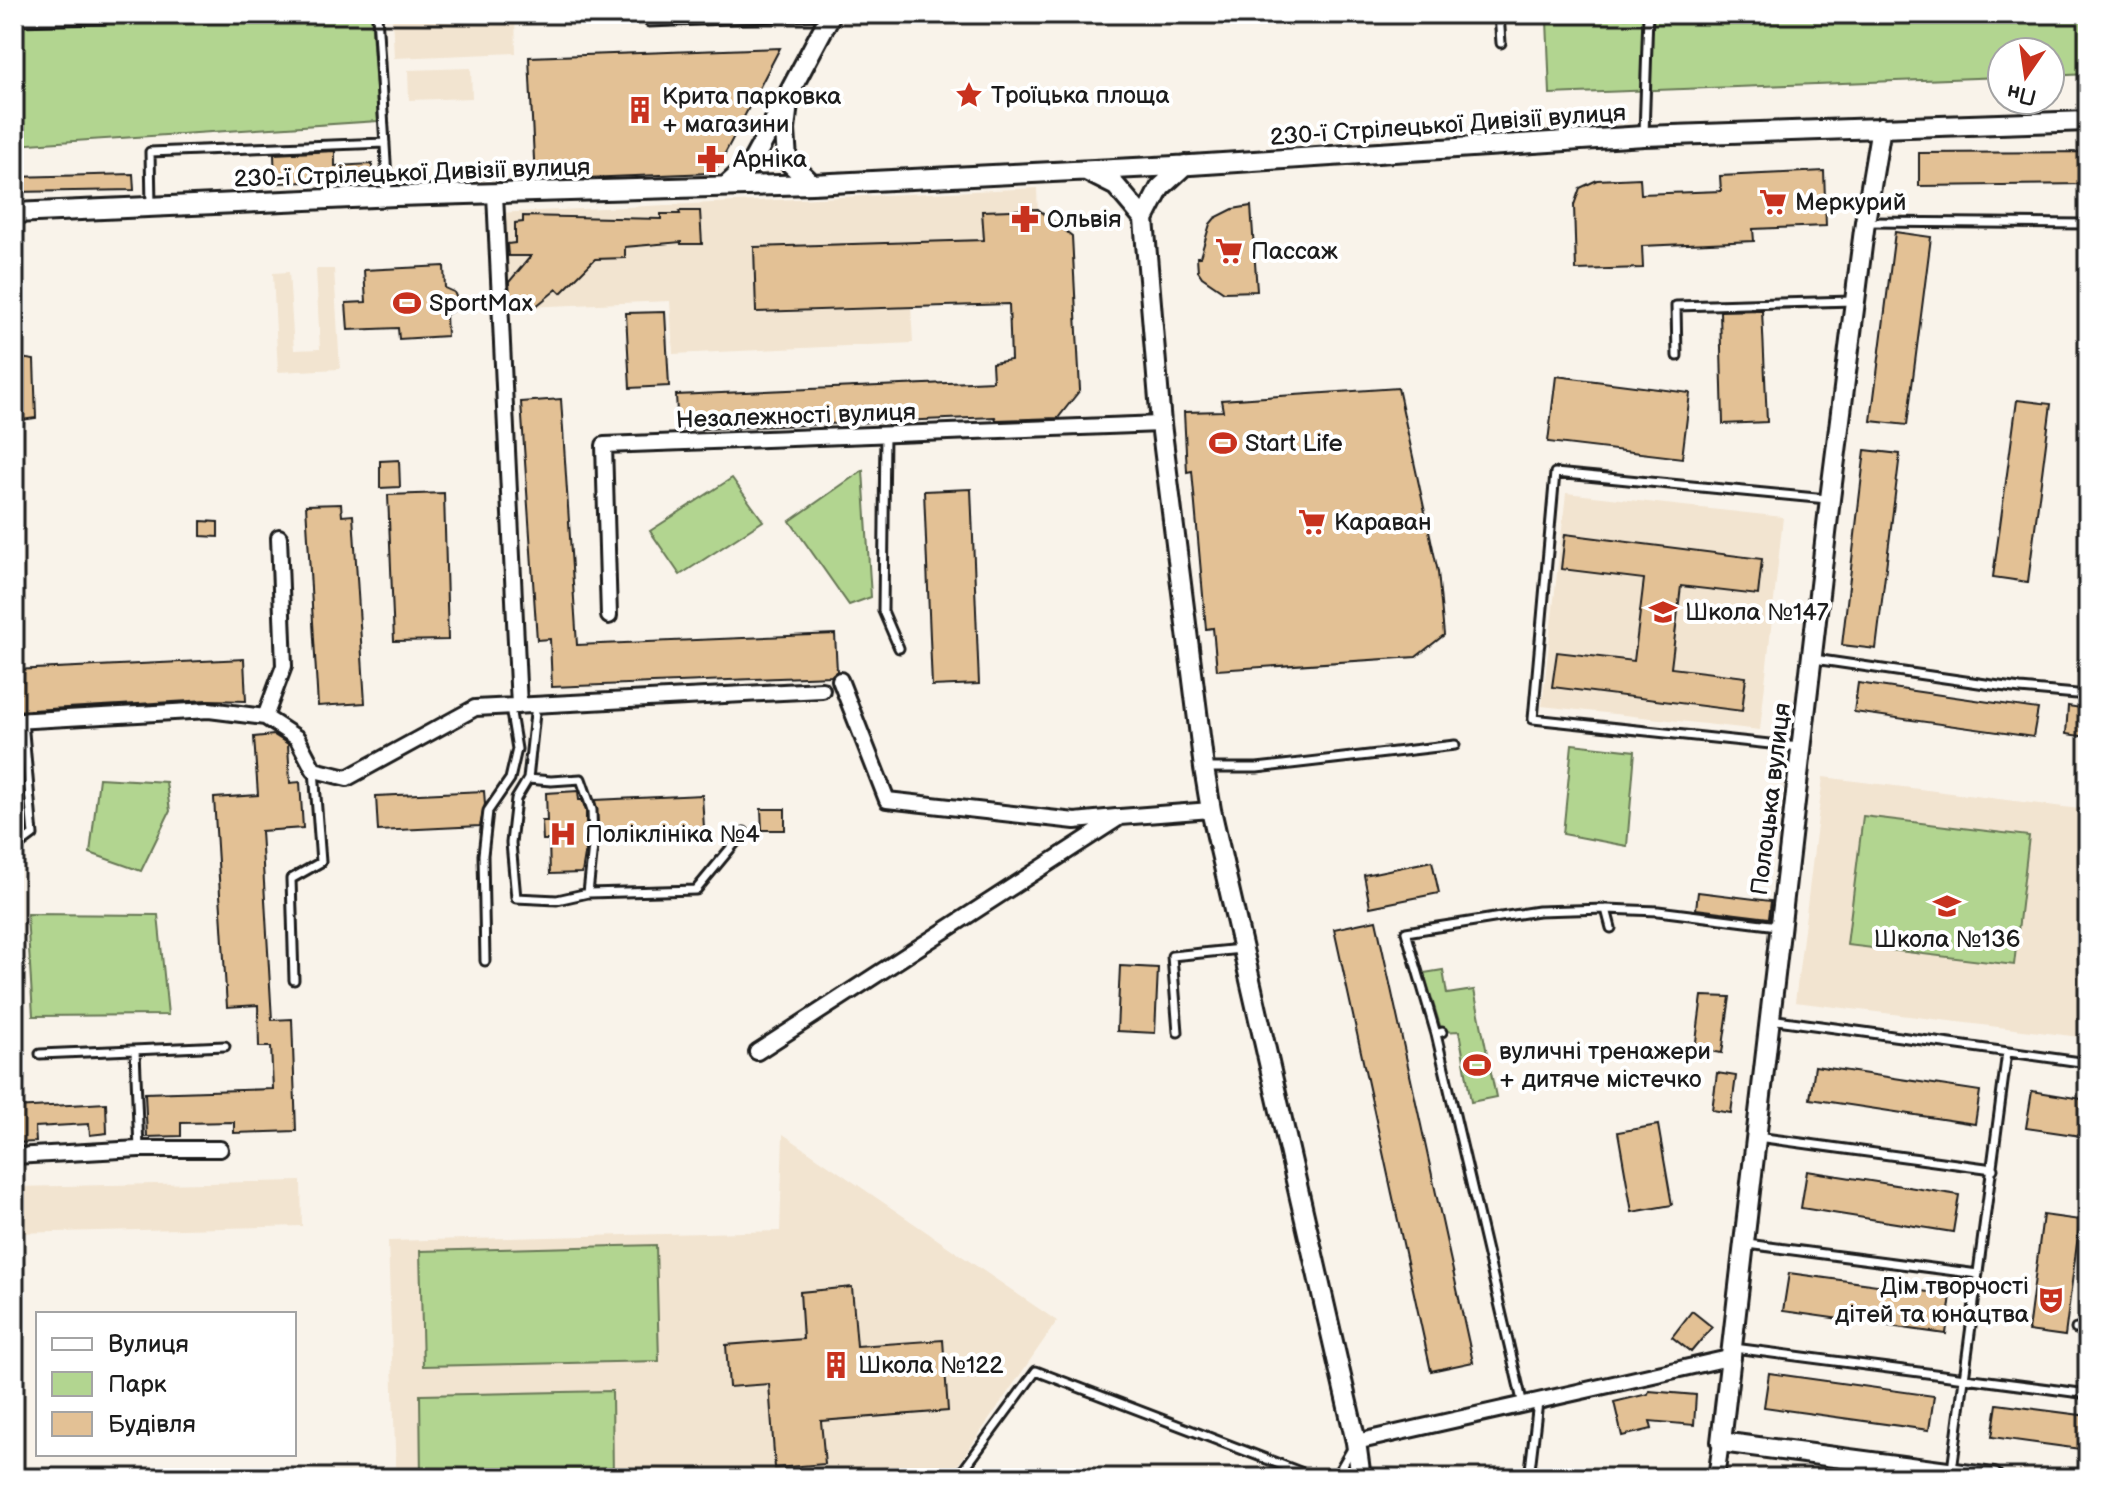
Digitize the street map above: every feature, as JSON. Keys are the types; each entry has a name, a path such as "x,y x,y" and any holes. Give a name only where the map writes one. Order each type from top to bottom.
{"street":[{"path":"726,186 752,162 831,14"},
{"path":"789,93 785,130 787,160 812,184"},
{"name":"230-ї Стрілецької Дивізії вулиця","path":"14,213 388,196 812,184 1085,171 1644,136 2088,121"},
{"name":"Полоцька вулиця","path":"1716,1478 1733,1353 1830,499 1865,222 1881,127"},
{"path":"1185,165 1160,188 1144,219 1161,424 1204,768 1242,949 1356,1442 1361,1478"},
{"path":"1085,171 1116,186 1144,219"},
{"path":"495,194 515,706"},
{"name":"Незалежності вулиця","path":"609,616 604,445 1161,424"},
{"path":"265,717 284,666 279,537"},
{"path":"840,680 887,800 1075,821 1211,810"},
{"path":"18,721 209,710 265,717 297,738 314,770 347,778 475,708 822,690"},
{"path":"757,1052 1120,817"},
{"path":"14,1156 139,1149 220,1149"},
{"path":"1356,1442 1733,1353"},
{"path":"1721,1442 1993,1478"}],"lane":[{"path":"14,21 104,19 109,14"},
{"path":"377,14 388,196"},
{"path":"649,14 649,22 831,14"},
{"path":"1499,14 1501,43"},
{"path":"1644,136 1648,14"},
{"path":"151,206 150,152 385,143"},
{"path":"1865,222 2088,224"},
{"path":"1677,356 1676,306 1855,302"},
{"path":"885,434 883,611 899,648"},
{"path":"1802,747 1533,719 1555,473 1830,499"},
{"path":"1812,659 2020,689 2088,695"},
{"path":"536,704 528,779 516,799 511,843 516,898 557,900 588,893 696,890 744,832"},
{"path":"485,961 483,855 488,811 510,779 517,749 515,706"},
{"path":"14,849 33,835 18,721"},
{"path":"1204,768 1257,768 1455,745"},
{"path":"294,980 291,879 321,862 314,770"},
{"path":"528,779 581,779 592,810 593,846 588,893"},
{"path":"1529,1478 1530,1403 1439,1033 1406,932 1538,911 1606,909 1658,911 1780,927"},
{"path":"1606,909 1611,928"},
{"path":"1178,1032 1172,956 1242,949"},
{"path":"1770,1019 2088,1063"},
{"path":"40,1054 225,1046"},
{"path":"135,1051 139,1149"},
{"path":"1951,1472 2007,1052"},
{"path":"1757,1137 1993,1169"},
{"path":"1745,1244 1978,1274"},
{"path":"2076,1329 2088,1330"},
{"path":"1733,1353 2088,1394"},
{"path":"964,1469 1036,1371 1316,1478"},
{"path":"1335,1478 1356,1442"}],"shaded area":[{"path":"392,14 515,14 516,53 394,58"},
{"path":"471,68 472,98 409,100 408,70"},
{"path":"1037,188 1039,243 908,250 913,343 673,354 670,301 501,308 496,213"},
{"path":"316,269 334,269 340,369 278,372 273,273 289,272 294,350 320,349"},
{"name":"Школа №147","path":"1566,493 1783,517 1760,730 1542,706"},
{"name":"Школа №136","path":"1823,777 2088,810 2088,1038 1795,1002"},
{"path":"783,1134 1057,1321 949,1478 396,1478 388,1241 780,1231"},
{"path":"301,1181 302,1226 14,1233 14,1187"}],"green space":[{"path":"14,14 371,14 378,121 14,145"},
{"path":"1719,14 2085,14 2087,74 2066,75 2066,36 1986,36 1986,78 1550,94 1547,20"},
{"path":"863,470 871,597 849,605 790,521"},
{"path":"732,478 763,521 680,575 650,531"},
{"path":"1572,744 1635,751 1627,846 1563,834"},
{"path":"99,778 166,782 170,811 141,871 90,853"},
{"path":"1863,816 2029,836 2014,965 1847,945"},
{"path":"27,914 158,915 168,1015 33,1016"},
{"name":"вуличні тренажери + дитяче містечко","path":"1443,970 1447,994 1474,990 1496,1097 1471,1102 1459,1031 1442,1032 1424,973"},
{"path":"656,1245 659,1361 423,1366 420,1251"},
{"path":"2088,1290 2088,1363 2080,1362"},
{"path":"612,1391 613,1478 421,1478 420,1395"}],"building":[{"name":"Крита парковка + магазини","path":"780,48 720,163 711,173 535,180 529,57"},
{"path":"335,151 335,166 372,164 372,180 275,183 274,154"},
{"path":"2088,152 2088,184 1919,186 1919,153"},
{"path":"1824,171 1826,226 1753,229 1754,241 1642,246 1643,268 1576,270 1574,205 1580,188 1597,180 1640,178 1641,194 1721,191 1720,176"},
{"path":"133,174 134,190 14,192 14,177"},
{"name":"Пассаж","path":"1251,206 1257,291 1224,292 1202,277 1198,271 1197,257 1200,257 1210,224 1215,218 1233,209"},
{"path":"1038,209 1072,236 1080,390 1058,418 996,420 995,417 678,430 676,395 993,381 992,363 1011,360 1009,304 756,312 754,247 984,240 982,211"},
{"path":"679,211 700,211 702,244 681,242 625,247 625,258 595,259 561,293 557,289 535,307 519,295 513,301 510,297 509,282 531,256 508,256 507,244 515,243 515,223 523,222 523,216 661,219 661,214 680,214"},
{"path":"1895,232 1931,237 1907,425 1871,421"},
{"name":"SportMax","path":"444,266 445,288 454,292 458,301 454,310 446,315 447,336 399,339 398,328 348,330 346,303 366,302 364,270"},
{"path":"1762,310 1767,422 1723,424 1720,311"},
{"path":"665,312 669,386 630,388 626,313"},
{"path":"14,357 34,360 36,418 14,421"},
{"path":"1556,376 1690,393 1682,458 1548,442"},
{"name":"Караван","path":"1398,388 1438,572 1444,635 1416,657 1217,670 1213,628 1206,629 1192,471 1187,472 1184,412 1223,411 1221,400"},
{"path":"561,399 577,645 835,634 837,671 831,676 552,687 550,639 537,640 521,402"},
{"path":"2017,400 2051,404 2028,582 1993,577"},
{"path":"1865,450 1900,454 1876,649 1842,645"},
{"path":"399,460 400,487 380,488 380,461"},
{"path":"971,489 979,684 932,686 924,491"},
{"path":"444,493 448,640 394,641 388,495"},
{"path":"341,504 342,516 353,515 365,703 318,706 306,505"},
{"path":"201,521 218,522 218,537 201,536"},
{"path":"1565,534 1762,559 1758,595 1681,586 1671,668 1746,677 1742,711 1552,687 1557,652 1634,661 1644,579 1561,569"},
{"path":"244,659 246,701 208,700 14,711 14,670"},
{"path":"1858,683 2038,709 2033,737 1854,712"},
{"path":"2068,706 2088,709 2088,737 2066,734"},
{"path":"274,735 288,744 290,783 300,782 303,828 261,831 272,1020 292,1019 296,1131 234,1133 234,1122 181,1123 181,1136 147,1137 145,1093 273,1089 271,1047 259,1047 258,1005 227,1007 214,798 258,795 254,737"},
{"path":"484,791 485,804 480,826 378,831 376,796"},
{"path":"578,791 579,800 582,800 586,811 586,849 582,873 550,874 549,840 543,840 542,821 547,821 546,793"},
{"path":"702,795 704,828 599,832 595,800"},
{"path":"761,809 785,809 785,830 762,830"},
{"path":"1432,861 1439,893 1370,907 1364,875"},
{"path":"1698,892 1771,901 1769,918 1696,909"},
{"path":"1376,920 1473,1362 1431,1371 1334,929"},
{"path":"1120,966 1158,968 1155,1033 1117,1031"},
{"path":"1702,996 1730,997 1722,1053 1695,1049"},
{"path":"1815,1066 1980,1091 1975,1124 1810,1099"},
{"path":"1717,1073 1736,1076 1731,1113 1712,1110"},
{"path":"2032,1091 2088,1100 2088,1137 2026,1128"},
{"path":"106,1103 107,1133 90,1135 89,1124 35,1127 36,1142 14,1143 14,1108"},
{"path":"1658,1125 1672,1205 1632,1212 1618,1132"},
{"path":"1807,1171 1959,1195 1953,1232 1801,1208"},
{"name":"Дім творчості дітей та юнацтва","path":"2043,1215 2080,1220 2065,1336 2028,1331"},
{"path":"1789,1273 1951,1295 1946,1334 1783,1311"},
{"name":"Школа №122","path":"852,1287 857,1346 943,1340 948,1411 821,1421 825,1464 775,1468 769,1384 729,1387 726,1345 803,1339 800,1292"},
{"path":"1692,1311 1712,1327 1691,1352 1672,1337"},
{"path":"1769,1373 1934,1396 1929,1430 1764,1407"},
{"path":"1649,1391 1696,1395 1694,1425 1650,1421 1652,1429 1622,1436 1614,1402 1648,1394"},
{"path":"1997,1404 2088,1416 2088,1450 1992,1437"}],"place":[{"name":"Троїцька площа","path":"969,95"},
{"name":"Крита парковка + магазини","path":"640,110"},
{"name":"Арніка","path":"711,159"},
{"name":"Меркурий","path":"1773,202"},
{"name":"Ольвія","path":"1025,219"},
{"name":"Пассаж","path":"1229,251"},
{"name":"SportMax","path":"407,303"},
{"name":"Start Life","path":"1223,443"},
{"name":"Караван","path":"1312,522"},
{"name":"Школа №147","path":"1663,612"},
{"name":"Поліклініка №4","path":"563,834"},
{"name":"Школа №136","path":"1947,906"},
{"name":"вуличні тренажери + дитяче містечко","path":"1477,1065"},
{"name":"Дім творчості дітей та юнацтва","path":"2051,1300"},
{"name":"Школа №122","path":"836,1365"}]}
